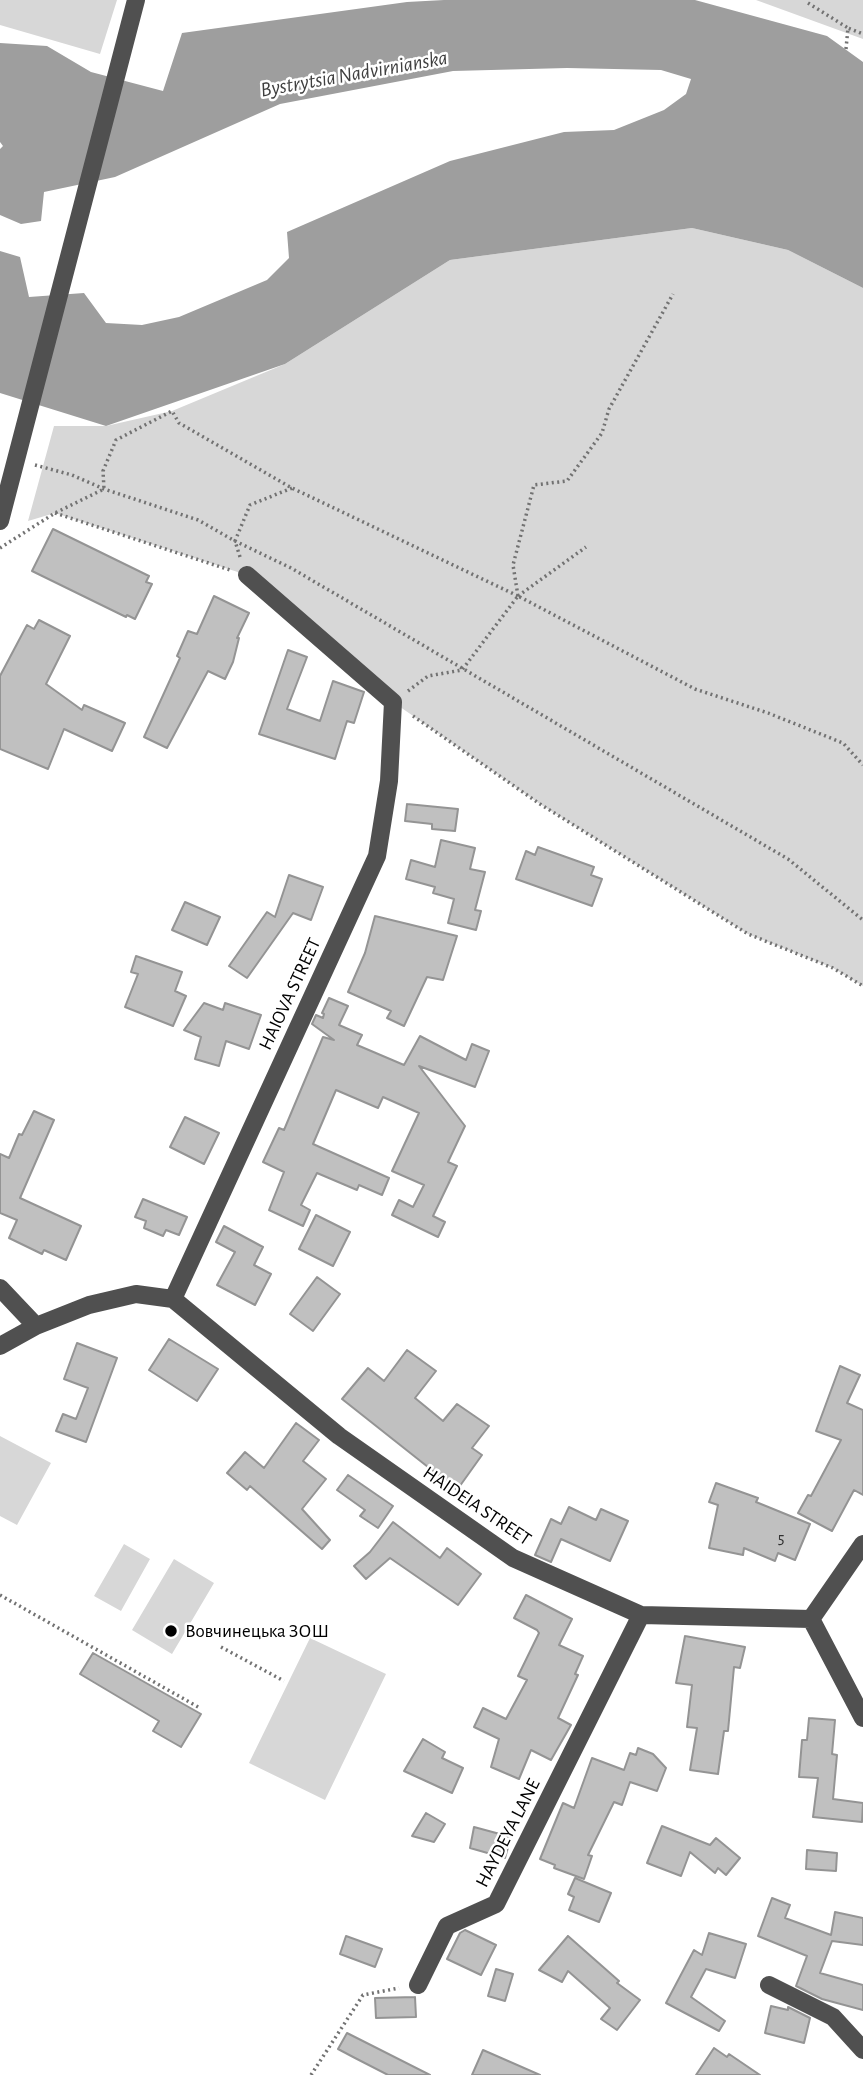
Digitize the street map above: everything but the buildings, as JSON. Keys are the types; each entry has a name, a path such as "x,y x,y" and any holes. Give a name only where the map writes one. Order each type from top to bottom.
{"street":[{"path":"0,521 136,0"},
{"path":"247,575 393,702"},
{"name":"HAIOVA STREET","path":"173,1299 377,856 389,781 393,702"},
{"path":"0,1289 36,1326"},
{"path":"0,1346 36,1326 89,1305 136,1294 173,1299"},
{"name":"HAIDEIA STREET","path":"173,1299 340,1436 513,1558 641,1615 811,1619"},
{"path":"863,1544 811,1619 863,1718"},
{"name":"HAYDEYA LANE","path":"418,1984 447,1926 496,1904 641,1615"},
{"path":"769,1985 833,2017 863,2050"}],"path":[{"path":"808,3 863,34"},
{"path":"846,49 848,27"},
{"path":"518,596 513,565 534,485 568,481 602,433 609,410 673,295"},
{"path":"104,489 103,471 116,440 172,411 179,423 292,488 518,596 695,689 768,713 843,743 863,765"},
{"path":"25,462 72,475 104,489 198,520 234,541 291,568 788,859 863,920"},
{"path":"234,541 250,505 292,488"},
{"path":"0,548 55,513 104,489"},
{"path":"55,513 247,575"},
{"path":"586,547 518,596 462,670 428,676 393,702 540,804 691,900 748,934 833,968 863,986"},
{"path":"0,1595 200,1709"},
{"path":"221,1647 284,1681"},
{"path":"311,2075 363,1995 418,1984"}],"shaded area":[{"path":"0,0 117,0 100,54 0,25"},
{"path":"756,0 863,0 863,39"},
{"path":"692,228 788,250 863,288 863,986 833,968 748,934 540,804 393,702 247,575 55,513 28,521 54,426 106,426 172,411 285,364 450,260"},
{"path":"0,1436 51,1463 17,1525 0,1516"},
{"path":"124,1544 150,1559 121,1611 94,1596"},
{"path":"174,1559 214,1583 172,1654 132,1630"},
{"path":"310,1638 386,1674 325,1800 249,1763"}],"water":[{"name":"Bystrytsia Nadvirnianska","path":"695,0 827,36 863,62 863,288 788,250 692,228 450,260 285,364 106,426 0,393 0,251 20,257 29,297 84,293 106,323 142,325 179,317 267,280 289,258 287,232 450,161 564,132 614,130 664,110 686,94 691,79 661,70 567,68 453,71 280,104 115,177 44,192 41,221 21,224 0,215 0,149 3,146 0,142 0,43 47,46 91,72 163,91 182,33 407,2"}],"place":[{"name":"Вовчинецька ЗОШ","path":"171,1631"}]}
